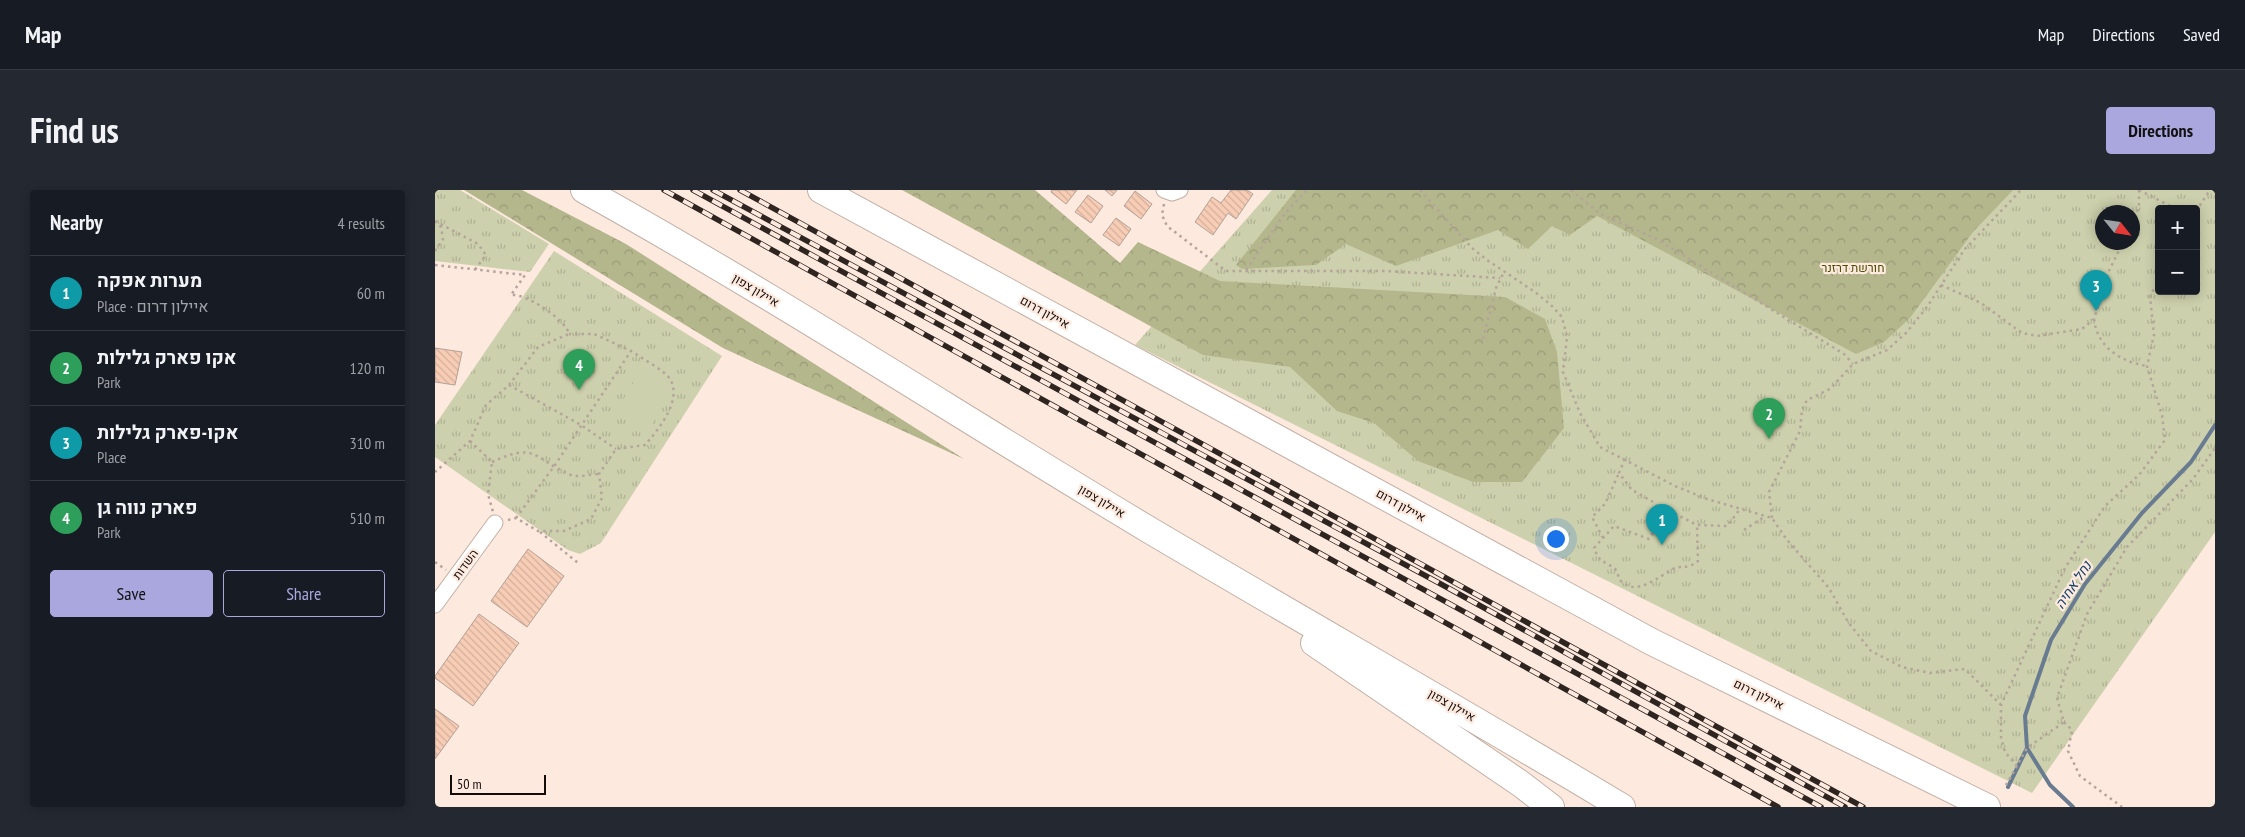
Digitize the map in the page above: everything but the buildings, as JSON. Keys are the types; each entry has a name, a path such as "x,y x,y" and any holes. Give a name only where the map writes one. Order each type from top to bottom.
{"highway":[{"name":"איילון צפון","path":"585,190 671,238 1151,531 1454,706 1622,807"},
{"name":"איילון דרום","path":"821,190 1652,642 1987,807"},
{"path":"1151,531 1521,784 1551,807"}],"street":[{"name":"השדות","path":"435,605 495,523"}],"path":[{"path":"1246,271 1285,213 1307,190"},
{"path":"1420,190 1473,248 1504,272 1535,292 1562,317 1567,337 1563,372 1580,414 1600,447 1675,486 1764,517 1772,518"},
{"path":"1571,190 1600,214 1655,238 1844,354 1853,364"},
{"path":"2001,705 1965,669 1930,674 1902,667 1871,651 1848,622 1829,588 1787,540 1772,518 1769,492 1800,432 1802,410 1807,400 1830,389 1853,364 1887,350 1895,344 1927,307 1964,250 2021,190"},
{"path":"2139,205 2139,190 2168,205"},
{"path":"2200,205 2210,190"},
{"path":"1172,191 1164,203 1163,215 1167,226 1226,271 1386,271 1500,278"},
{"path":"435,221 441,227 443,235 441,245 435,251"},
{"path":"435,221 479,244 486,255 474,272"},
{"path":"2119,250 2109,271 2094,319 2098,337 2103,344 2130,362 2147,366"},
{"path":"435,265 474,272 525,276 511,295 518,294 542,307 568,328 569,334"},
{"path":"1483,338 1500,278 1504,272"},
{"path":"1941,285 1981,303 2021,333 2037,336 2082,329 2094,319"},
{"path":"2017,766 2005,752 2001,737 2001,705 2065,568 2105,506 2139,475 2165,440 2162,415 2147,366 2154,335 2150,296 2155,287"},
{"path":"435,472 470,441 486,405 509,384 538,348 569,334 594,334 631,351 669,378 674,394 660,427 645,445 616,449 581,425 509,384"},
{"path":"492,462 488,494 495,523 516,518 555,465 631,351"},
{"path":"470,441 492,462"},
{"path":"2122,807 2080,776 2068,751 2072,730 2064,722 2057,698 2087,614 2127,547 2193,478 2215,448"},
{"path":"539,531 564,531 591,519 602,498 599,474 616,449"},
{"path":"492,462 511,453 528,451 573,476 599,474"},
{"path":"1603,538 1593,517 1605,504 1625,459"},
{"path":"1619,473 1632,490 1655,502 1662,516"},
{"path":"1697,525 1698,561 1688,568 1675,568 1647,585 1631,586 1621,580 1616,570 1599,560 1594,548 1614,526 1649,539 1662,516 1674,513 1697,525 1727,526 1740,509"},
{"path":"1744,530 1764,517"},
{"path":"516,518 539,531 578,563"},
{"path":"2005,786 2027,748 2064,722"}],"green space":[{"path":"435,190 460,190 549,244 530,272 435,261"},
{"path":"464,190 522,190 626,244 964,459 723,348"},
{"path":"902,190 1035,190 1120,263 1138,242 1220,281 1505,297 1545,319 1557,352 1564,428 1522,482 1473,482 1418,461 1374,423 1337,411 1290,367 1203,355"},
{"path":"1272,190 2215,190 2215,532 2032,793 1135,345"},
{"name":"חורשת דרזנר","path":"1296,190 2013,190 1973,232 1910,318 1884,342 1856,354 1597,216 1570,235 1552,226 1528,249 1498,230 1396,266 1346,244 1316,265 1242,269 1236,265"},
{"path":"554,251 722,356 601,543 580,554 568,550 435,457 435,425"},
{"path":"647,360 679,380 647,433 615,413"}],"waterway":[{"name":"נחל אחיה","path":"2008,787 2027,748 2025,716 2051,640 2085,584 2142,513 2191,462 2215,425"},
{"path":"2027,748 2050,785 2073,807"}],"railway":[{"path":"664,190 1778,807"},
{"path":"693,190 1821,807"},
{"path":"713,190 1439,583 1845,807"},
{"path":"740,190 1863,807"}],"place":[{"name":"אקו-פארק גלילות","path":"2096,311"},
{"name":"פארק נווה גן","path":"579,390"},
{"name":"אקו פארק גלילות","path":"1769,439"},
{"name":"מערות אפקה","path":"1662,545"}]}
